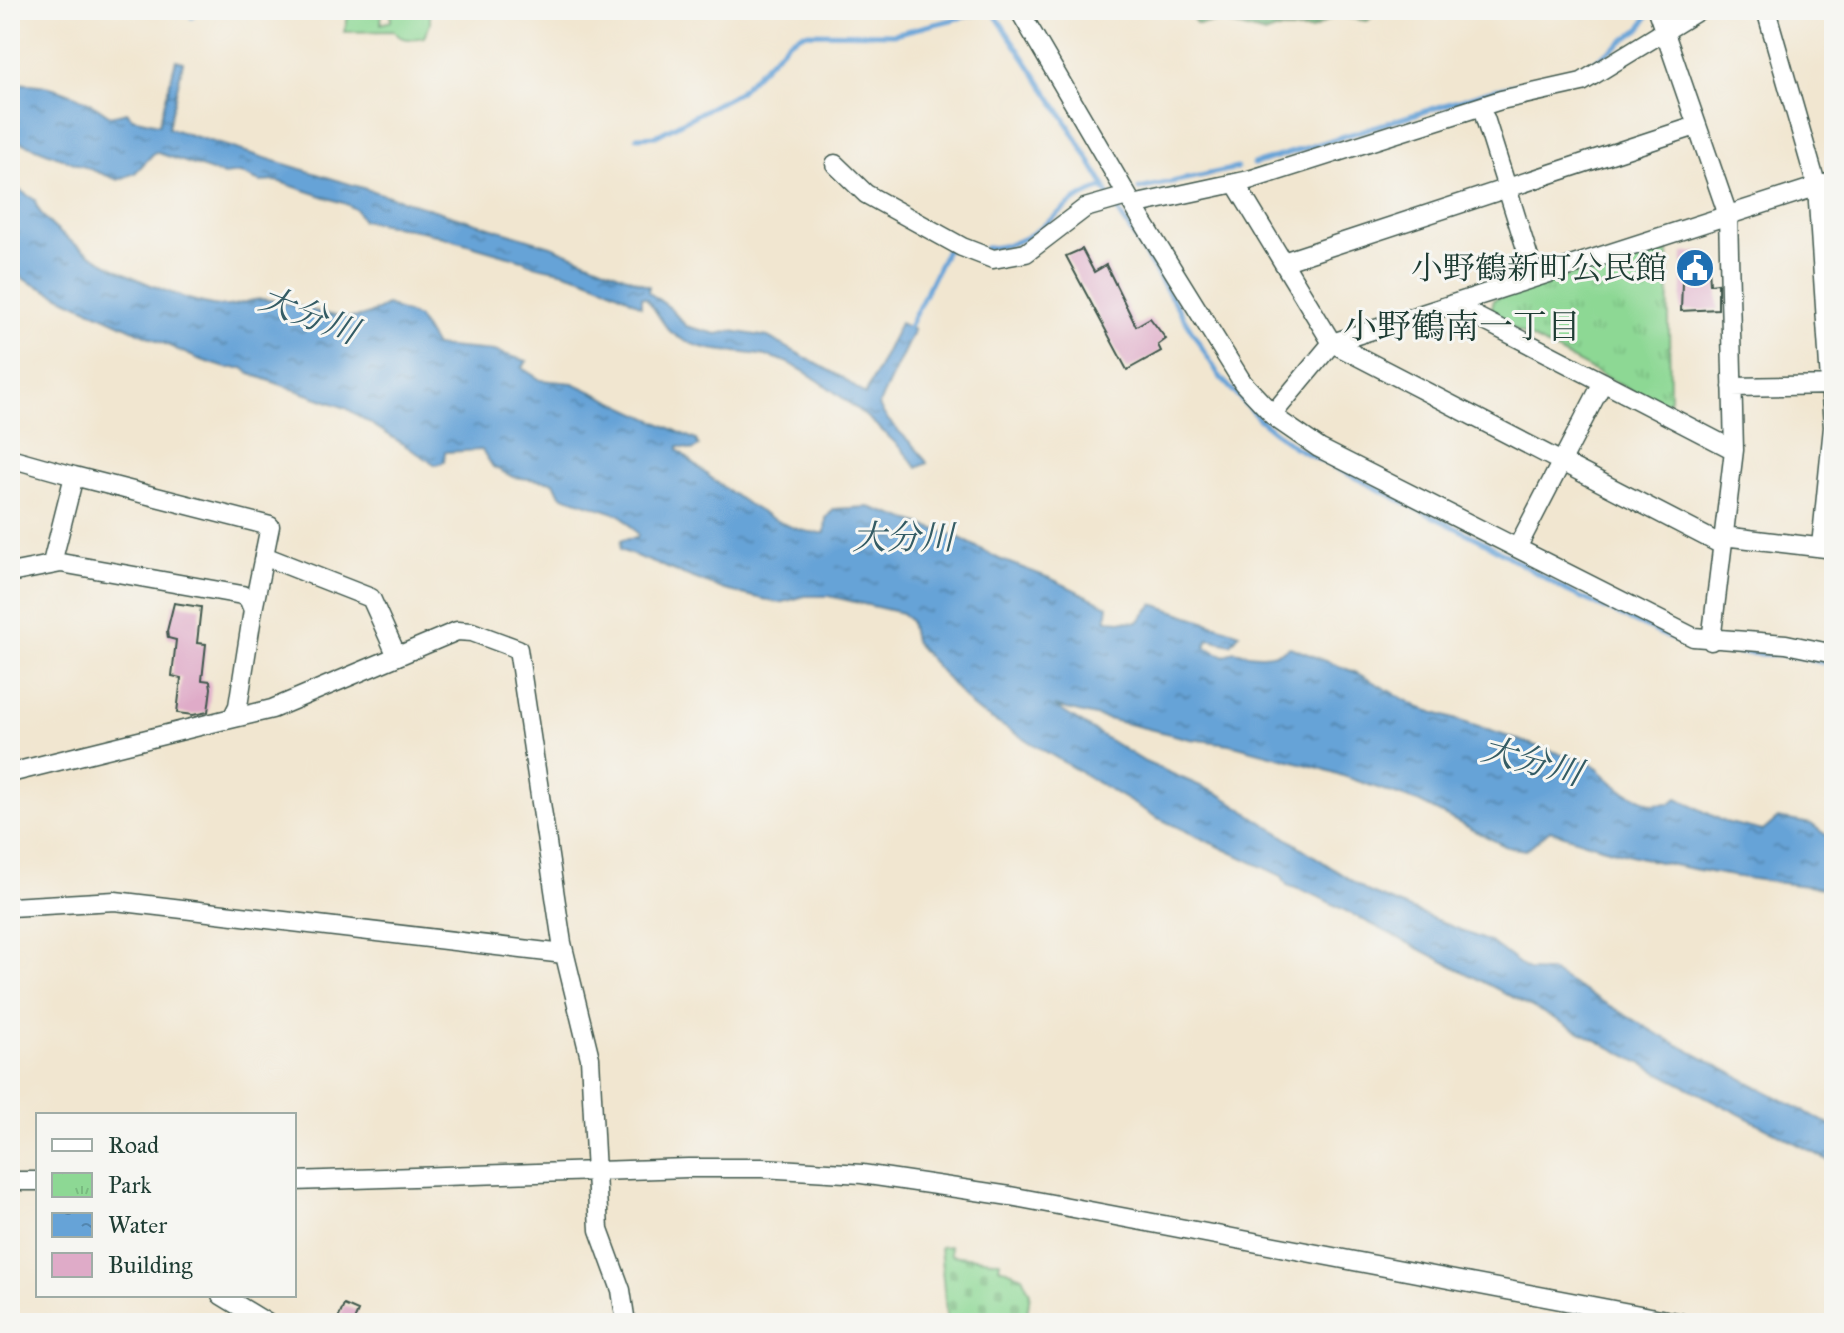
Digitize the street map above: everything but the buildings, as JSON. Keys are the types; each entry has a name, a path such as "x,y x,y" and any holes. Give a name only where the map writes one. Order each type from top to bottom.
{"street":[{"path":"1019,10 1130,200 1243,383 1272,415 1305,441 1688,635 1711,641 1786,644 1834,654"},
{"path":"1657,10 1661,31 1728,215 1734,450 1711,641"},
{"path":"835,164 866,194 962,247 1003,260 1026,253 1085,208 1235,183 1501,100 1582,82 1699,10"},
{"path":"1235,183 1332,343 1561,463 1722,540 1827,548 1832,385 1826,184 1766,10"},
{"path":"1485,118 1535,277"},
{"path":"1283,262 1696,126"},
{"path":"1272,415 1332,343 1826,184"},
{"path":"1452,304 1734,450"},
{"path":"1517,548 1603,382"},
{"path":"1732,387 1832,385"},
{"path":"10,458 270,526 238,706 232,718 226,720"},
{"path":"52,563 74,476"},
{"path":"264,556 371,598 397,656"},
{"path":"10,573 52,563 242,595 248,598 253,610"},
{"path":"10,773 272,709 463,630 518,649 564,954 590,1058 599,1230 621,1290 626,1323"},
{"path":"10,907 115,901 564,954"},
{"path":"296,1181 762,1168 915,1180 1682,1323"},
{"path":"10,1181 36,1181"},
{"path":"224,1297 267,1323"}],"green space":[{"path":"336,10 382,10 381,24 391,21 391,14 386,10 430,10 430,24 424,37 412,39 400,37 394,31 344,32 348,17"},
{"path":"1186,10 1382,10 1367,21 1336,16 1311,30 1275,30 1265,34 1223,22 1197,24"},
{"path":"1661,247 1668,251 1670,399 1660,406 1490,316 1494,299"},
{"path":"950,1246 951,1255 1000,1261 999,1267 1022,1276 1030,1293 1026,1323 947,1323 940,1247"}],"water":[{"path":"176,60 183,62 168,128 551,246 649,286 648,292 669,307 686,326 717,334 732,331 768,337 843,378 865,395 900,323 914,330 879,404 886,418 927,463 917,468 874,423 832,390 793,366 778,359 709,349 683,340 668,329 646,298 641,297 641,306 614,290 575,275 426,232 362,220 356,210 346,204 277,181 260,182 240,173 224,175 155,152 135,173 118,180 10,138 10,84 50,87 76,96 110,116 127,112 132,118 159,124"},
{"name":"大分川","path":"10,184 35,200 44,217 62,235 88,253 118,270 180,296 227,306 269,300 350,318 366,315 387,305 418,318 435,346 494,351 527,361 522,368 541,380 573,383 696,440 699,446 692,450 678,446 678,450 747,504 788,525 825,533 826,518 834,509 869,507 958,537 999,559 1052,579 1108,606 1106,620 1138,622 1153,604 1240,633 1231,644 1208,639 1205,647 1225,656 1234,651 1269,654 1290,647 1357,673 1420,708 1592,764 1620,789 1652,804 1671,803 1677,798 1725,822 1763,831 1778,818 1811,824 1834,841 1834,889 1655,861 1550,830 1526,850 1507,847 1418,802 1323,769 1230,744 1190,739 1054,706 1145,762 1221,795 1369,892 1492,943 1529,971 1552,972 1661,1036 1834,1127 1834,1163 1317,896 1287,885 1282,876 1156,817 974,709 914,641 910,621 902,613 829,596 805,596 780,603 725,590 620,550 621,540 637,538 638,534 621,515 560,495 554,482 513,477 493,467 482,450 445,452 444,462 436,465 346,408 251,374 243,368 226,368 198,359 29,282 10,270"}],"waterway":[{"path":"192,10 192,17"},
{"path":"637,137 656,136 739,92 789,41 804,33 894,34 992,10 1063,116 1106,188"},
{"path":"1254,164 1490,91 1574,71 1590,65 1641,28 1647,17"},
{"path":"1139,189 1237,168"},
{"path":"985,248 1022,239 1087,194 1104,188 1109,196"},
{"path":"1114,204 1220,377 1260,420 1294,447 1484,542 1567,591 1696,650 1794,656 1834,665"},
{"path":"906,333 947,249 951,249"}],"place":[{"name":"小野鶴新町公民館","path":"1695,268"}],"district":[{"name":"小野鶴南一丁目","path":"1462,326"}]}
